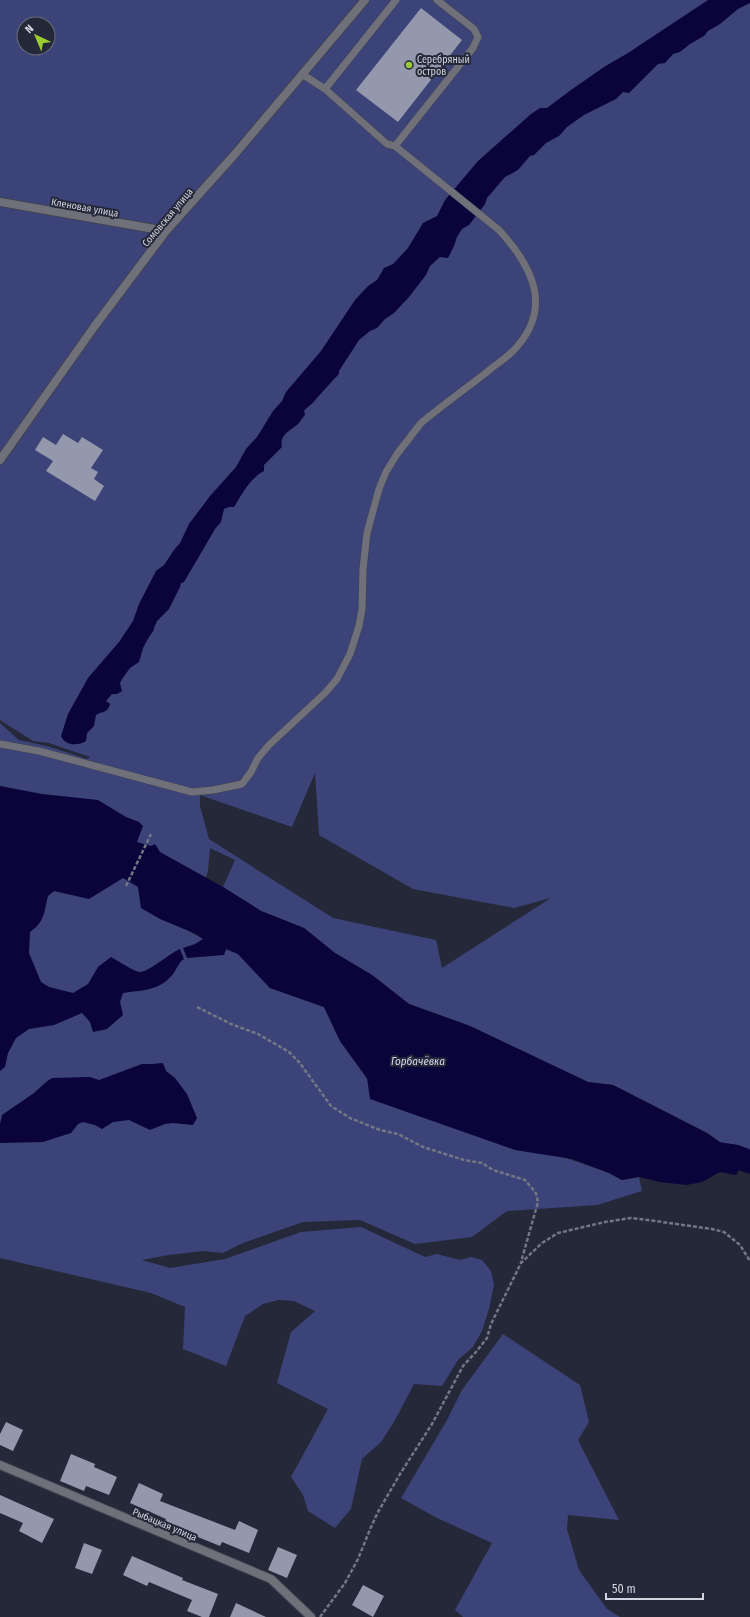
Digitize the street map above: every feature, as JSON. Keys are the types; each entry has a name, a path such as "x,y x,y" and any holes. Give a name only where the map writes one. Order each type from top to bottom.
{"street":[{"name":"Сомовская улица","path":"0,460 84,340 166,231 235,154 365,0"},
{"name":"Кленовая улица","path":"0,202 166,231"},
{"name":"Рыбацкая улица","path":"0,1465 271,1579 311,1617"}],"lane":[{"path":"325,89 396,0"},
{"path":"395,146 473,48 478,37 474,29 438,0"},
{"path":"0,744 39,751 192,792 213,790 242,784 269,745 325,694 337,679 350,654 359,626 362,609 367,533 372,511 386,472 397,454 421,423 513,350 529,330 534,318 536,303 533,284 521,258 508,240 491,224 395,146 388,144 325,89 302,74"}],"path":[{"path":"126,886 151,834"},
{"path":"197,1007 231,1024 258,1034 289,1052 299,1062 331,1106 350,1118 380,1130 398,1134 423,1147 464,1160 482,1163 493,1170 525,1180 536,1193 538,1202 521,1263 491,1324 487,1338 463,1366 432,1424 378,1512 358,1559 345,1583 320,1617"},
{"path":"521,1263 542,1243 558,1233 605,1222 631,1218 724,1232 740,1245 750,1261"}],"shaded area":[{"path":"0,0 750,0 750,1154 724,1145 707,1133 613,1085 588,1082 470,1026 409,1004 372,975 335,953 304,928 261,911 223,887 235,860 210,848 208,871 189,931 225,952 226,949 238,954 270,988 324,1007 340,1041 367,1079 566,1158 609,1173 622,1180 639,1177 642,1191 597,1205 507,1211 472,1237 415,1244 360,1220 303,1222 243,1243 223,1253 203,1251 142,1260 170,1268 225,1259 301,1232 361,1227 425,1257 437,1254 460,1260 471,1257 482,1260 491,1271 494,1285 489,1309 482,1331 473,1347 458,1360 442,1386 414,1384 394,1422 381,1442 362,1459 351,1509 335,1528 308,1511 303,1495 291,1477 328,1409 277,1383 291,1332 315,1311 294,1301 278,1300 263,1304 245,1316 226,1366 183,1349 185,1307 151,1293 0,1258 0,723 19,740 47,746 87,759 90,757 49,743 33,741 0,720","holes":["315,773 319,835 413,889 514,908 551,898 442,968 436,940 333,918 209,839 200,806 200,795 292,827"]},
{"path":"503,1334 580,1385 589,1422 578,1440 619,1520 568,1515 567,1529 579,1570 607,1609 620,1617 463,1617 455,1610 492,1543 435,1517 401,1498 447,1420 462,1390"}],"water":[{"path":"708,0 750,0 750,3 738,9 720,24 708,31 704,36 680,52 673,54 665,63 658,64 629,93 623,92 616,99 584,115 567,127 559,136 546,143 534,155 530,156 518,170 505,177 487,198 485,204 469,225 462,229 448,258 440,257 430,266 426,275 394,313 385,319 377,328 370,331 359,340 339,371 339,374 304,411 305,415 299,423 284,436 282,439 282,447 264,465 264,471 250,482 234,507 224,509 221,522 215,529 184,582 181,583 169,609 157,621 154,630 143,648 139,662 130,668 122,679 120,683 122,691 117,694 112,694 106,701 110,704 108,709 96,715 94,726 87,733 86,741 79,744 65,742 61,736 68,714 88,678 119,642 133,621 139,604 156,571 164,565 180,543 189,524 210,496 236,467 246,449 257,437 273,411 282,401 286,392 321,351 355,300 368,286 377,280 384,268 393,264 408,248 423,223 437,216 445,200 478,161 531,114 540,108 547,108 604,67 628,53"},
{"name":"Горбачёвка","path":"0,786 42,794 98,800 126,817 139,822 143,826 137,842 151,846 155,844 160,852 223,887 261,911 304,928 335,953 372,975 409,1004 470,1026 588,1082 613,1085 707,1133 724,1145 748,1154 736,1175 720,1172 702,1182 686,1185 660,1182 639,1177 622,1180 609,1173 572,1159 515,1150 370,1099 367,1078 340,1041 324,1007 270,988 238,954 226,949 224,955 187,958 183,948 195,944 203,939 196,934 160,919 141,908 138,887 123,878 89,899 54,891 48,896 45,911 39,924 30,932 29,953 41,982 49,987 73,993 88,984 98,967 111,957 139,972 148,969 180,949 184,959 168,980 162,984 150,989 123,993 120,1002 123,1015 107,1029 93,1032 90,1022 82,1013 54,1025 29,1029 16,1038 8,1053 5,1067 0,1071"},
{"path":"163,1063 166,1071 175,1078 187,1094 197,1118 193,1125 173,1123 165,1124 150,1130 129,1120 113,1122 102,1129 95,1125 83,1122 78,1124 71,1133 43,1142 0,1143 0,1124 2,1115 34,1093 52,1078 90,1077 99,1080 142,1064"}],"building":[{"name":"Серебряный остров","path":"421,8 462,40 398,122 356,90"},
{"path":"63,434 78,443 82,437 103,450 91,468 98,472 94,479 104,486 95,501 46,471 53,461 35,450 43,437 56,445"},
{"path":"6,1422 23,1430 13,1451 0,1445 0,1434"},
{"path":"71,1454 95,1464 94,1467 117,1477 109,1495 86,1486 84,1491 60,1481"},
{"path":"139,1483 163,1494 160,1501 235,1530 239,1521 258,1530 249,1553 222,1542 220,1546 193,1535 194,1533 165,1521 166,1519 130,1503"},
{"path":"0,1495 54,1519 42,1543 19,1531 23,1523 0,1513"},
{"path":"84,1543 102,1550 92,1574 75,1568"},
{"path":"278,1547 297,1555 287,1578 268,1570"},
{"path":"132,1556 183,1578 182,1580 218,1594 209,1617 202,1617 187,1611 192,1600 149,1582 147,1586 123,1575"},
{"path":"363,1585 384,1596 373,1617 352,1605"},
{"path":"236,1603 266,1617 230,1617"}],"waterway":[{"path":"715,1153 735,1156 750,1162"}],"place":[{"name":"Серебряный остров","path":"409,65"}]}
